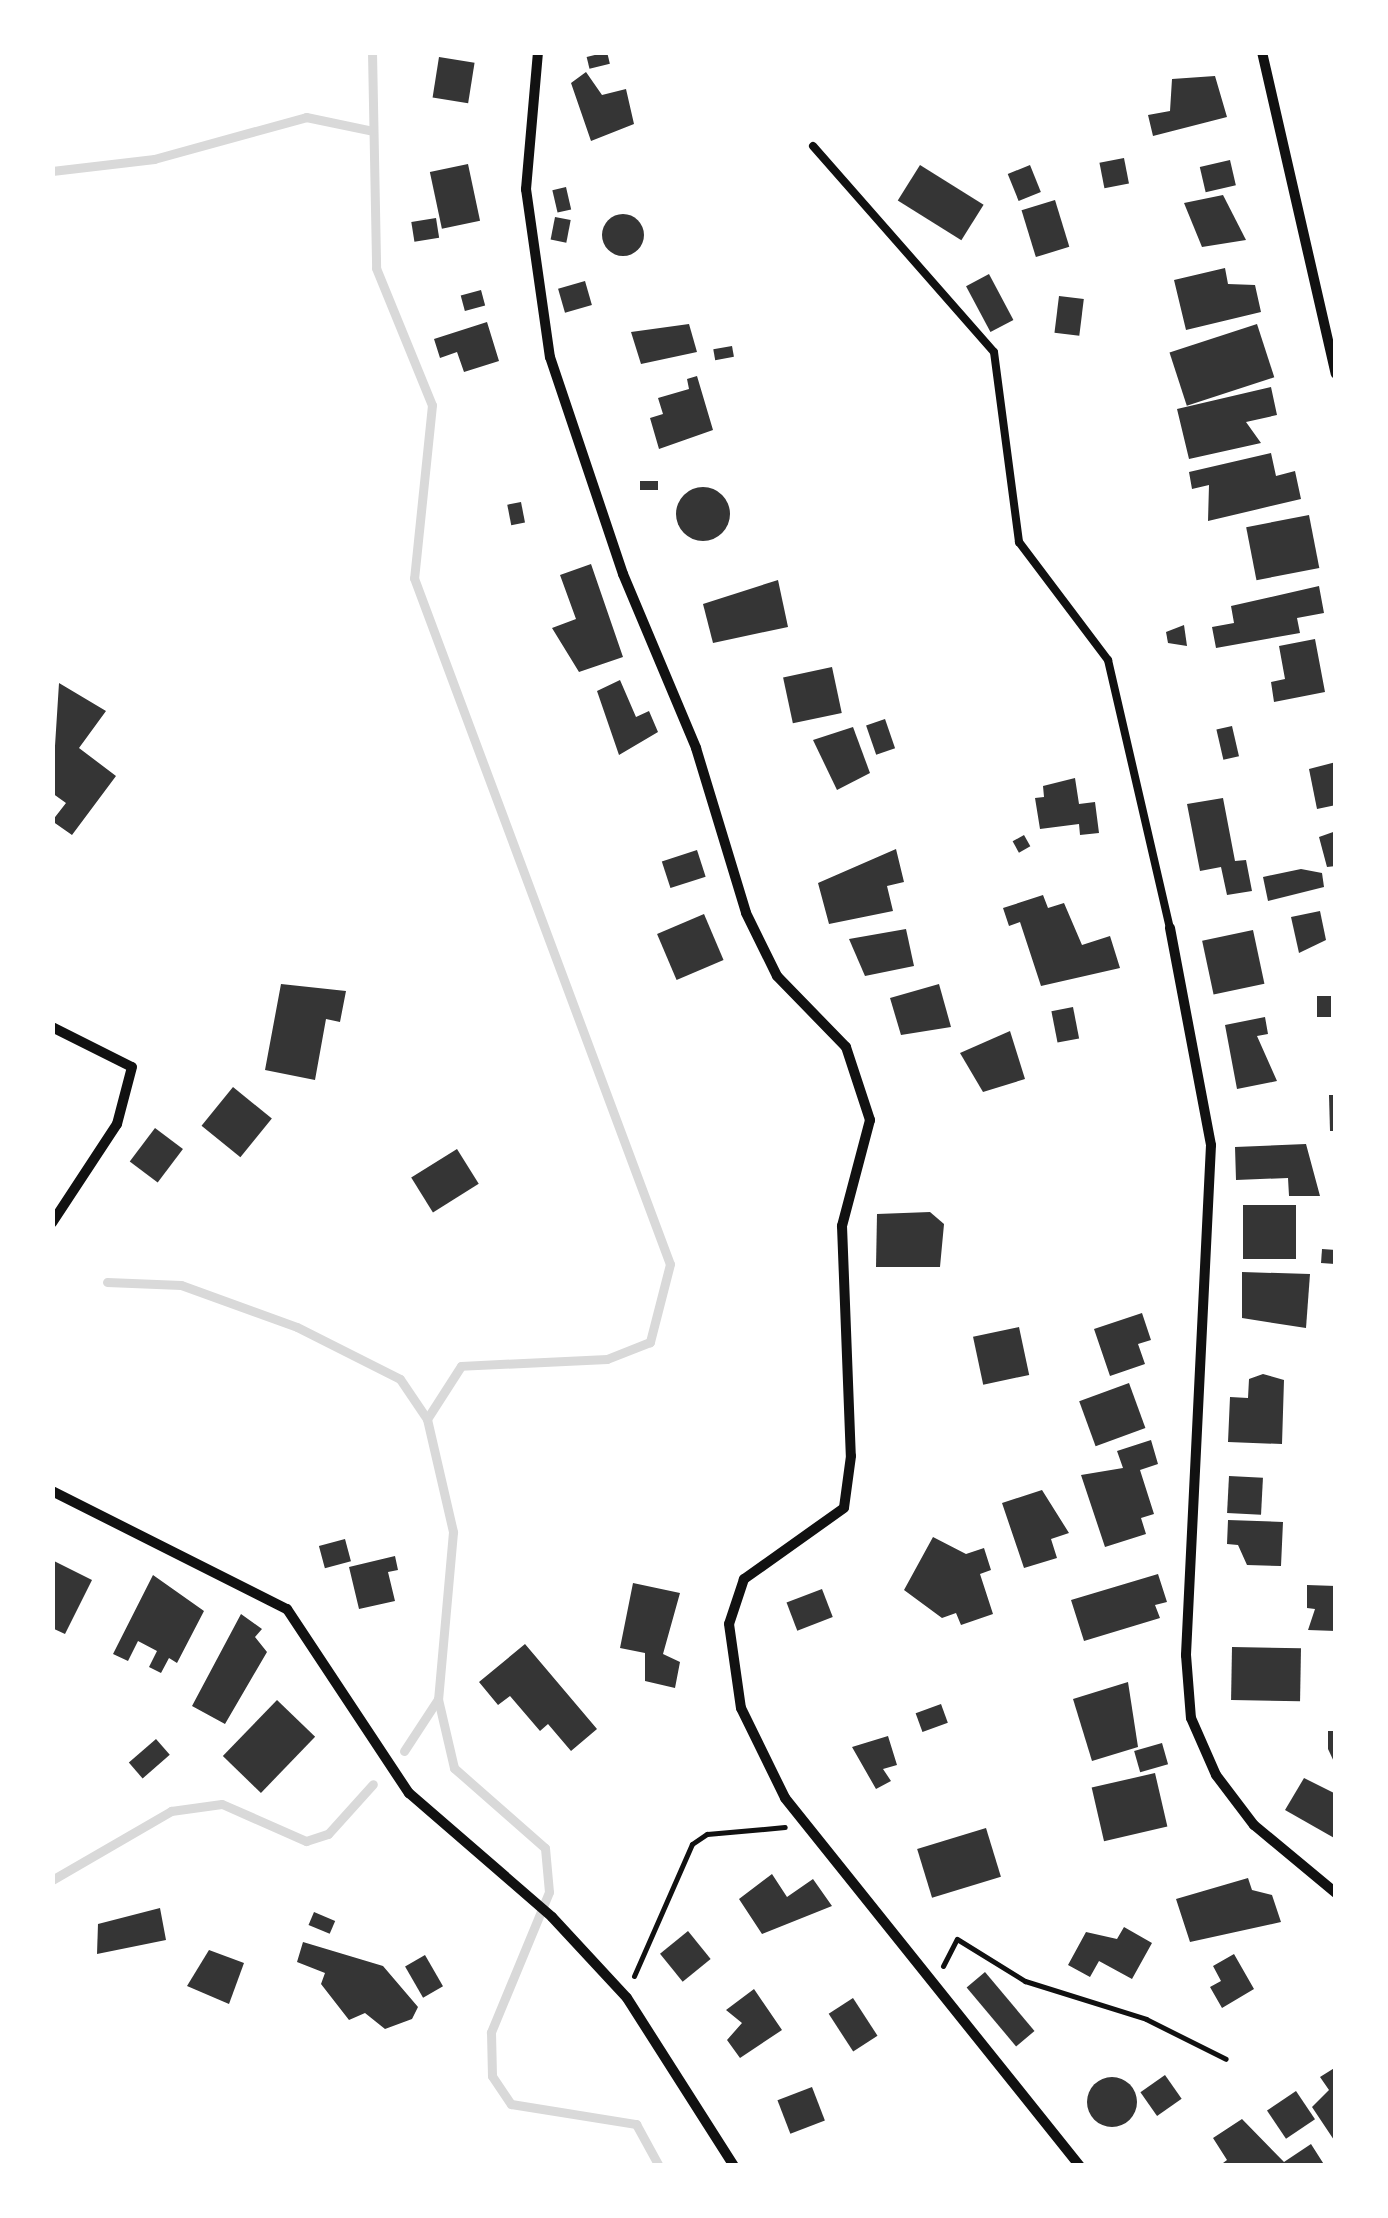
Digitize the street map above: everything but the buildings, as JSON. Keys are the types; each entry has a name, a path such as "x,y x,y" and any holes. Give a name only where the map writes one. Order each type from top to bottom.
{"street":[{"path":"538,52 526,189 550,357 623,574 696,748 746,912 777,976 846,1047 870,1120 842,1226 851,1456 844,1508 744,1578 729,1624 741,1708 797,1814 1080,2166"},
{"path":"1262,52 1336,374"},
{"path":"1170,928 1211,1145 1186,1655 1191,1718 1216,1774 1254,1824 1336,1892"},
{"path":"52,1027 132,1067 117,1124 52,1223"},
{"path":"52,1492 287,1609 409,1793 552,1917 635,2008 734,2166"}],"lane":[{"path":"813,146 994,352 1019,542 1108,660 1170,928"}],"path":[{"path":"635,2008 636,1965 668,1913 692,1844 707,1834 782,1830 797,1814"},
{"path":"930,1981 958,1939 1025,1981 1146,2019 1226,2058"}],"waterway":[{"path":"372,52 376,268 432,405 414,578 670,1264 650,1342 607,1359 461,1366 427,1419 453,1532 438,1699 454,1768 545,1848 549,1892 491,2032 492,2076 511,2104 636,2124 659,2166"},
{"path":"52,171 154,159 306,117 373,131"},
{"path":"107,1282 181,1285 297,1327 400,1379 427,1419"},
{"path":"404,1751 438,1699"},
{"path":"52,1880 171,1811 222,1804 306,1841 328,1834 373,1784"}]}
